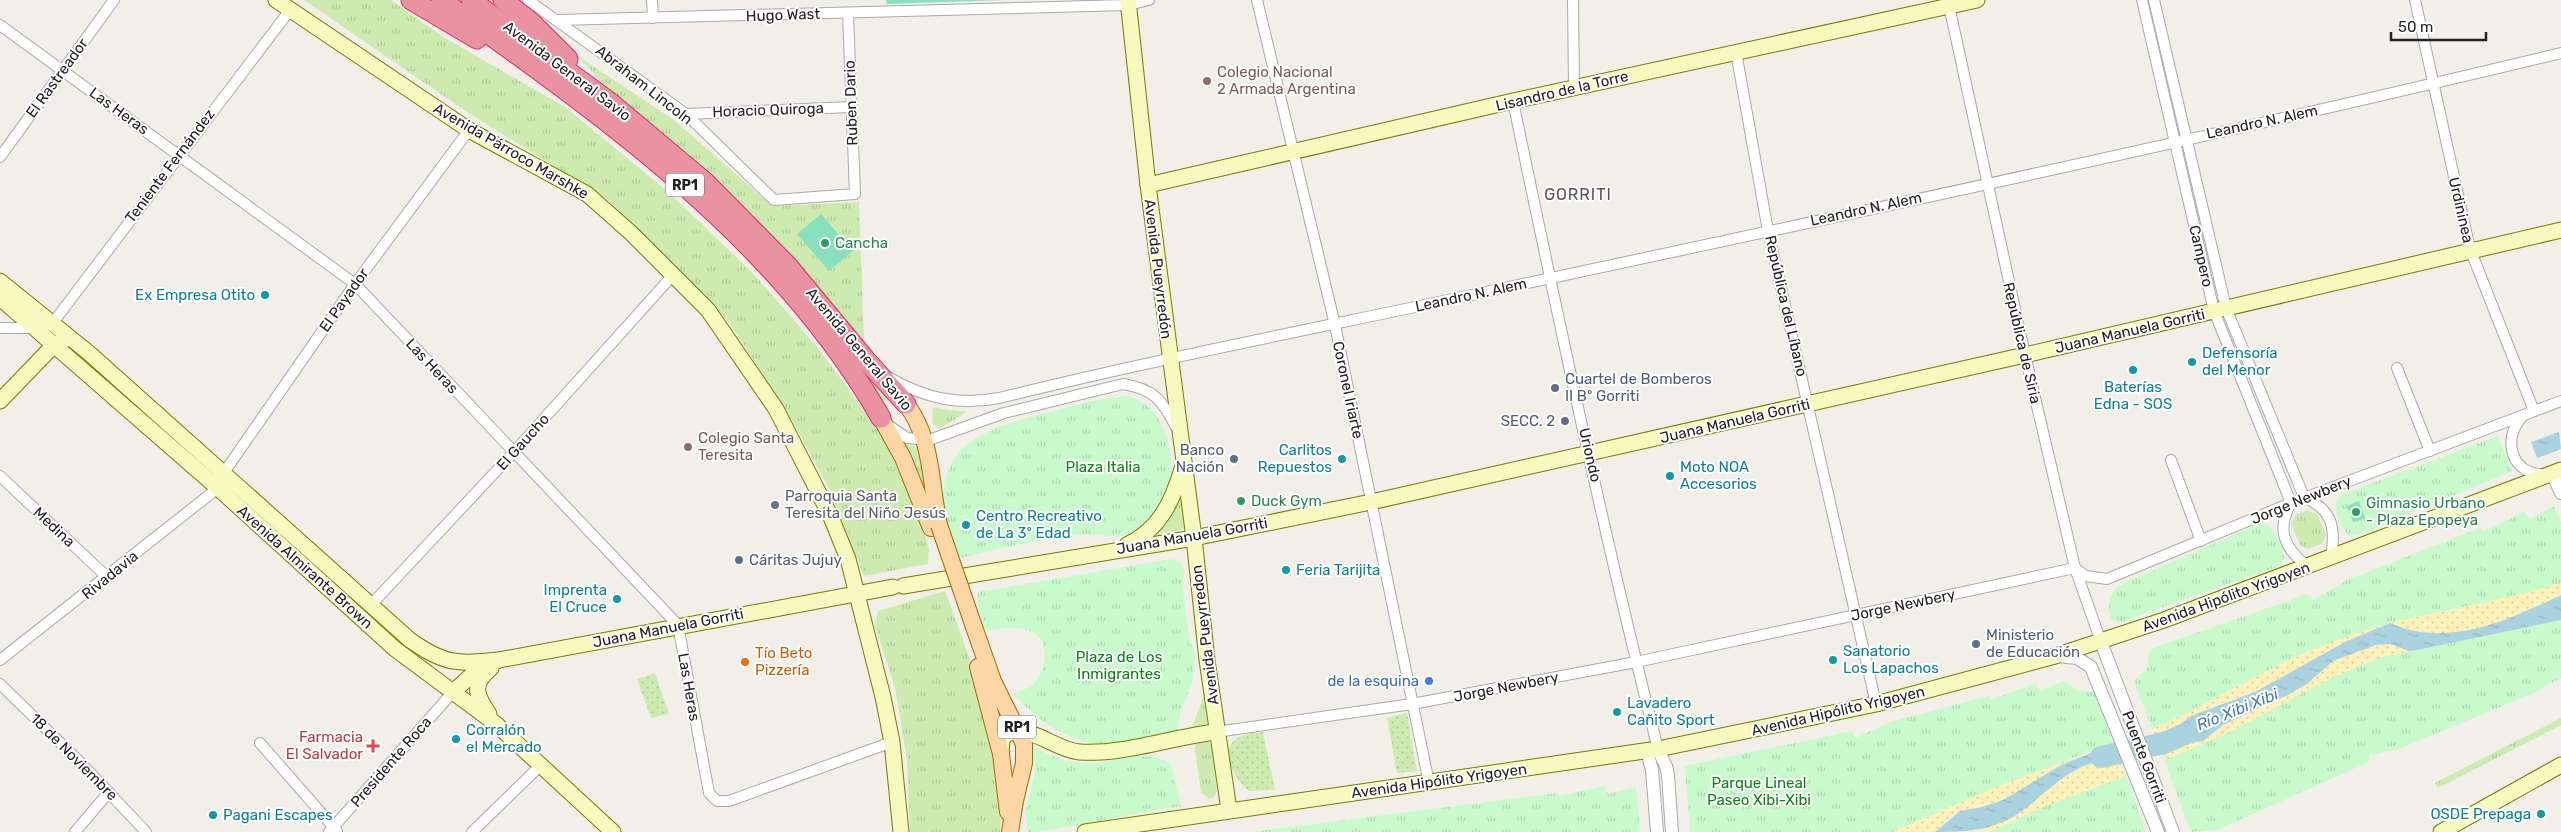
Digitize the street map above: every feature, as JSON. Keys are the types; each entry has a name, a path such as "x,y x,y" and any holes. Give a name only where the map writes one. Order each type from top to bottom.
{"highway":[{"path":"411,0 557,85"},
{"name":"Avenida General Savio","path":"441,0 600,115 687,187 758,257 829,338 852,369 881,418"},
{"name":"Avenida General Savio","path":"471,0 611,103 705,182 788,266 906,404"},
{"path":"503,0 531,22 611,103"}],"main road":[{"name":"Avenida Párroco Marshke","path":"276,0 469,130 586,194 626,228 708,310 776,409 831,517 848,559 892,742 901,832"},
{"name":"Lisandro de la Torre","path":"1148,185 1949,3 1977,0"},
{"name":"Avenida Pueyrredón","path":"1128,3 1148,185 1194,538"},
{"name":"Juana Manuela Gorriti","path":"453,692 475,672 499,660 857,593 1194,538 1371,502 2024,355 2220,310 2470,249 2561,230"},
{"name":"Avenida Almirante Brown","path":"0,281 68,338 89,353 395,649 496,724 613,832"},
{"name":"Avenida Almirante Brown","path":"0,298 37,328 54,345 410,640 432,656 454,662 499,660"},
{"path":"0,401 54,345 68,338"},
{"name":"Avenida General Savio","path":"906,404 915,416 931,467 935,526"},
{"name":"Avenida General Savio","path":"881,418 904,458 935,526 971,628 1024,744 1024,763 1014,801 1010,832"},
{"path":"1116,550 1137,540 1162,517 1174,496 1184,465"},
{"name":"Avenida Hipólito Yrigoyen","path":"1085,832 1652,750 1876,704 2101,642 2308,567 2557,472"},
{"name":"Avenida Pueyrredon","path":"1194,538 1216,732 1228,810"},
{"name":"Avenida General Savio","path":"971,628 1001,754 1010,832"},
{"path":"496,724 479,700 477,688 481,677 499,660"},
{"name":"RP1","path":"1004,702 1044,739"},
{"name":"RP1","path":"1001,754 1002,739 1018,729 1056,746 1078,752 1125,749 1185,736 1216,732"},
{"path":"2440,832 2561,765"}],"street":[{"name":"El Rastreador","path":"0,157 114,0"},
{"name":"Abraham Lincoln","path":"528,0 686,114 774,200"},
{"path":"652,0 653,18"},
{"name":"Hugo Wast","path":"558,20 848,13 1128,3 1149,0"},
{"name":"Coronel Iriarte","path":"1257,0 1335,324 1429,783"},
{"path":"1573,0 1574,88"},
{"name":"Campero","path":"2142,0 2174,142 2220,310 2291,503"},
{"name":"Campero","path":"2154,0 2220,310 2304,497"},
{"name":"Urdininea","path":"2415,0 2470,249 2539,409"},
{"name":"República de Siria","path":"1949,3 2024,355 2075,568 2115,682"},
{"name":"Teniente Fernández","path":"52,324 290,10"},
{"name":"Ruben Dario","path":"774,200 855,194 848,13"},
{"name":"Las Heras","path":"0,25 355,284 678,625 709,793 717,801 729,801 892,742"},
{"name":"República del Líbano","path":"1736,52 1768,231 1876,704"},
{"name":"Leandro N. Alem","path":"1170,358 1550,278 2174,142 2433,84 2561,53"},
{"name":"Uriondo","path":"1513,102 1550,278 1636,662 1652,750"},
{"name":"Horacio Quiroga","path":"686,114 851,107"},
{"name":"El Payador","path":"220,481 355,284 469,130"},
{"name":"El Gaucho","path":"370,606 514,452 672,275"},
{"path":"0,328 37,328 52,324"},
{"name":"RP1","path":"876,369 925,394 956,402 973,402 1170,358"},
{"path":"2398,368 2430,451"},
{"path":"881,418 903,437 924,440 946,436 1004,413 1123,384 1142,387 1153,393 1166,408 1180,435"},
{"name":"Jorge Newbery","path":"1216,732 1412,704 1636,662 2075,568 2086,576 2107,579 2304,497 2561,401"},
{"path":"2539,409 2561,412"},
{"path":"2524,415 2513,429 2510,443 2513,454 2524,469 2530,472 2557,472 2561,492"},
{"path":"2171,460 2201,541"},
{"name":"Medina","path":"0,476 108,577"},
{"name":"Rivadavia","path":"0,660 108,577 220,481"},
{"path":"2304,497 2321,505 2328,517 2333,532 2331,558"},
{"path":"2291,503 2282,518 2282,526 2293,556 2308,567"},
{"name":"Puente Gorriti","path":"2055,656 2070,657 2084,661 2091,667 2158,832"},
{"name":"Puente Gorriti","path":"2115,682 2173,832"},
{"name":"18 de Noviembre","path":"0,684 109,792 146,832"},
{"name":"Presidente Roca","path":"334,831 453,692"},
{"path":"260,743 334,831"},
{"path":"1652,750 1657,832"},
{"path":"1652,750 1666,766 1672,832"},
{"path":"472,832 540,766"},
{"path":"75,832 109,792"}],"green space":[{"path":"304,0 391,0 445,38 565,107 667,191 753,273 818,348 878,429 913,493 929,548 928,564 864,576 832,494 794,424 731,325 688,279 608,200 464,110"},
{"path":"886,0 1004,0 887,4"},
{"path":"575,54 674,120 772,206 859,202 864,340 875,364"},
{"name":"Cancha","path":"821,214 853,251 829,271 797,234"},
{"path":"855,361 894,399 882,403"},
{"name":"Plaza Italia","path":"1128,396 1143,403 1154,412 1165,431 1170,451 1171,475 1169,486 1166,497 1153,517 1137,531 1127,536 1087,534 1072,536 1005,547 959,559 946,521 944,492 947,473 956,457 968,444 1000,427 1019,420 1084,403"},
{"path":"933,408 967,412 939,429 932,423"},
{"path":"2498,436 2512,471 2358,535 2350,536 2346,533 2336,510 2336,504 2341,495"},
{"path":"901,443 921,448 927,501"},
{"path":"1182,496 1187,529 1152,534 1170,516"},
{"name":"Gimnasio Urbano - Plaza Epopeya","path":"2359,501 2365,518 2353,522 2347,506"},
{"path":"2554,506 2561,523 2561,583 2505,598 2392,623 2337,640 2267,671 2152,729 2134,681 2147,668 2150,649 2308,594 2313,600 2345,581 2480,528 2482,532 2524,512 2530,519"},
{"path":"2307,510 2317,514 2326,535 2323,543 2308,549 2300,545 2291,524 2295,515"},
{"path":"2261,523 2267,524 2276,535 2280,544 2284,558 2279,566 2121,622 2111,620 2109,602 2118,586"},
{"name":"Plaza de Los Inmigrantes","path":"1172,559 1181,563 1184,569 1183,591 1189,637 1195,656 1192,683 1180,714 1177,731 1128,742 1097,743 1070,737 1057,731 1034,715 1014,694 1032,686 1041,674 1045,658 1042,642 1038,636 1027,630 1009,628 985,631 977,599 978,592"},
{"path":"945,591 976,678 993,741 1001,803 1000,832 910,832 907,759 895,688 875,625 878,611"},
{"path":"2561,620 2561,679 2546,685 2541,690 2399,749 2369,755 2369,762 2217,830 2191,832 2164,760 2224,735 2331,678 2378,658"},
{"path":"655,673 669,714 651,718 637,679"},
{"name":"Parque Lineal Paseo Xibi-Xibi","path":"2064,681 2078,691 2095,692 2113,743 2001,785 1892,832 1690,832 1685,766 1852,731 1856,738 1890,722 1989,696 1991,700 2035,683 2040,691"},
{"path":"1205,692 1209,728 1191,731"},
{"path":"1407,713 1417,771 1397,773 1387,718"},
{"path":"2561,718 2561,725 2438,788 2435,783"},
{"path":"1263,732 1275,790 1249,791 1235,774 1228,752 1231,745 1239,737"},
{"path":"1207,740 1212,746 1217,791 1214,797 1209,799 1201,792 1195,750 1196,743"},
{"path":"1033,746 1057,758 1084,763 1139,756 1160,759 1171,764 1181,806 1039,832 1028,832 1025,813 1035,771"},
{"path":"2126,776 2146,832 1990,832 2046,806"},
{"path":"1604,786 1608,794 1636,787 1640,832 1250,832 1558,793 1559,796"}],"sand":[{"path":"2561,583 2561,595 2520,614 2477,628 2433,633 2412,630 2390,623 2493,601"},
{"path":"2381,626 2373,632 2345,642 2255,692 2222,703 2184,720 2173,730 2162,733 2154,732 2152,728 2186,713 2307,651 2343,637"},
{"path":"2390,644 2409,651 2359,666 2224,735 2164,760 2163,756 2181,745 2203,741 2223,725 2288,695 2307,684 2332,661 2376,645"},
{"path":"2113,743 2116,749 2102,749 2090,752"},
{"path":"2083,754 2002,800 1960,811 1935,832 1892,832 2001,785"},
{"path":"2112,761 2121,765 2126,776 2046,806 1990,832 1967,832 1986,829 2082,767 2094,763"}],"water":[{"path":"2559,432 2561,449 2537,458 2531,442"},
{"path":"2561,595 2561,620 2417,650 2409,651 2390,644 2376,645 2333,661 2307,684 2288,695 2223,725 2203,741 2181,745 2163,756 2154,732 2162,733 2173,730 2191,716 2255,692 2345,642 2390,623 2412,630 2433,633 2455,632 2499,622"},
{"path":"2107,747 2116,749 2121,765 2106,762 2091,763 2077,769 2025,809 2004,822 1985,828 1965,831 1935,832 1960,811 1982,807 2003,800 2063,764"}],"waterway":[{"name":"Río Xibi Xibi","path":"2101,757 2164,743 2185,734"}],"place":[{"name":"Colegio Nacional 2 Armada Argentina","path":"1207,81"},
{"name":"Cancha","path":"825,243"},
{"name":"Ex Empresa Otito","path":"265,295"},
{"name":"Defensoría del Menor","path":"2192,362"},
{"name":"Baterías Edna - SOS","path":"2133,370"},
{"name":"Cuartel de Bomberos II Bº Gorriti","path":"1555,388"},
{"name":"SECC. 2","path":"1565,421"},
{"name":"Colegio Santa Teresita","path":"688,447"},
{"name":"Banco Nación","path":"1234,459"},
{"name":"Carlitos Repuestos","path":"1342,459"},
{"name":"Moto NOA Accesorios","path":"1670,476"},
{"name":"Duck Gym","path":"1241,501"},
{"name":"Parroquia Santa Teresita del Niño Jesús","path":"775,505"},
{"name":"Gimnasio Urbano - Plaza Epopeya","path":"2356,512"},
{"name":"Centro Recreativo de La 3º Edad","path":"966,525"},
{"name":"Cáritas Jujuy","path":"739,560"},
{"name":"Feria Tarijita","path":"1286,570"},
{"name":"Imprenta El Cruce","path":"617,599"},
{"name":"Ministerio de Educación","path":"1976,644"},
{"name":"Sanatorio Los Lapachos","path":"1833,660"},
{"name":"Tío Beto Pizzería","path":"745,662"},
{"name":"de la esquina","path":"1429,681"},
{"name":"Lavadero Cañito Sport","path":"1617,712"},
{"name":"Corralón el Mercado","path":"456,739"},
{"name":"Farmacia El Salvador","path":"373,746"},
{"name":"OSDE Prepaga","path":"2541,814"},
{"name":"Pagani Escapes","path":"213,815"}],"district":[{"name":"GORRITI","path":"1578,194"}]}
